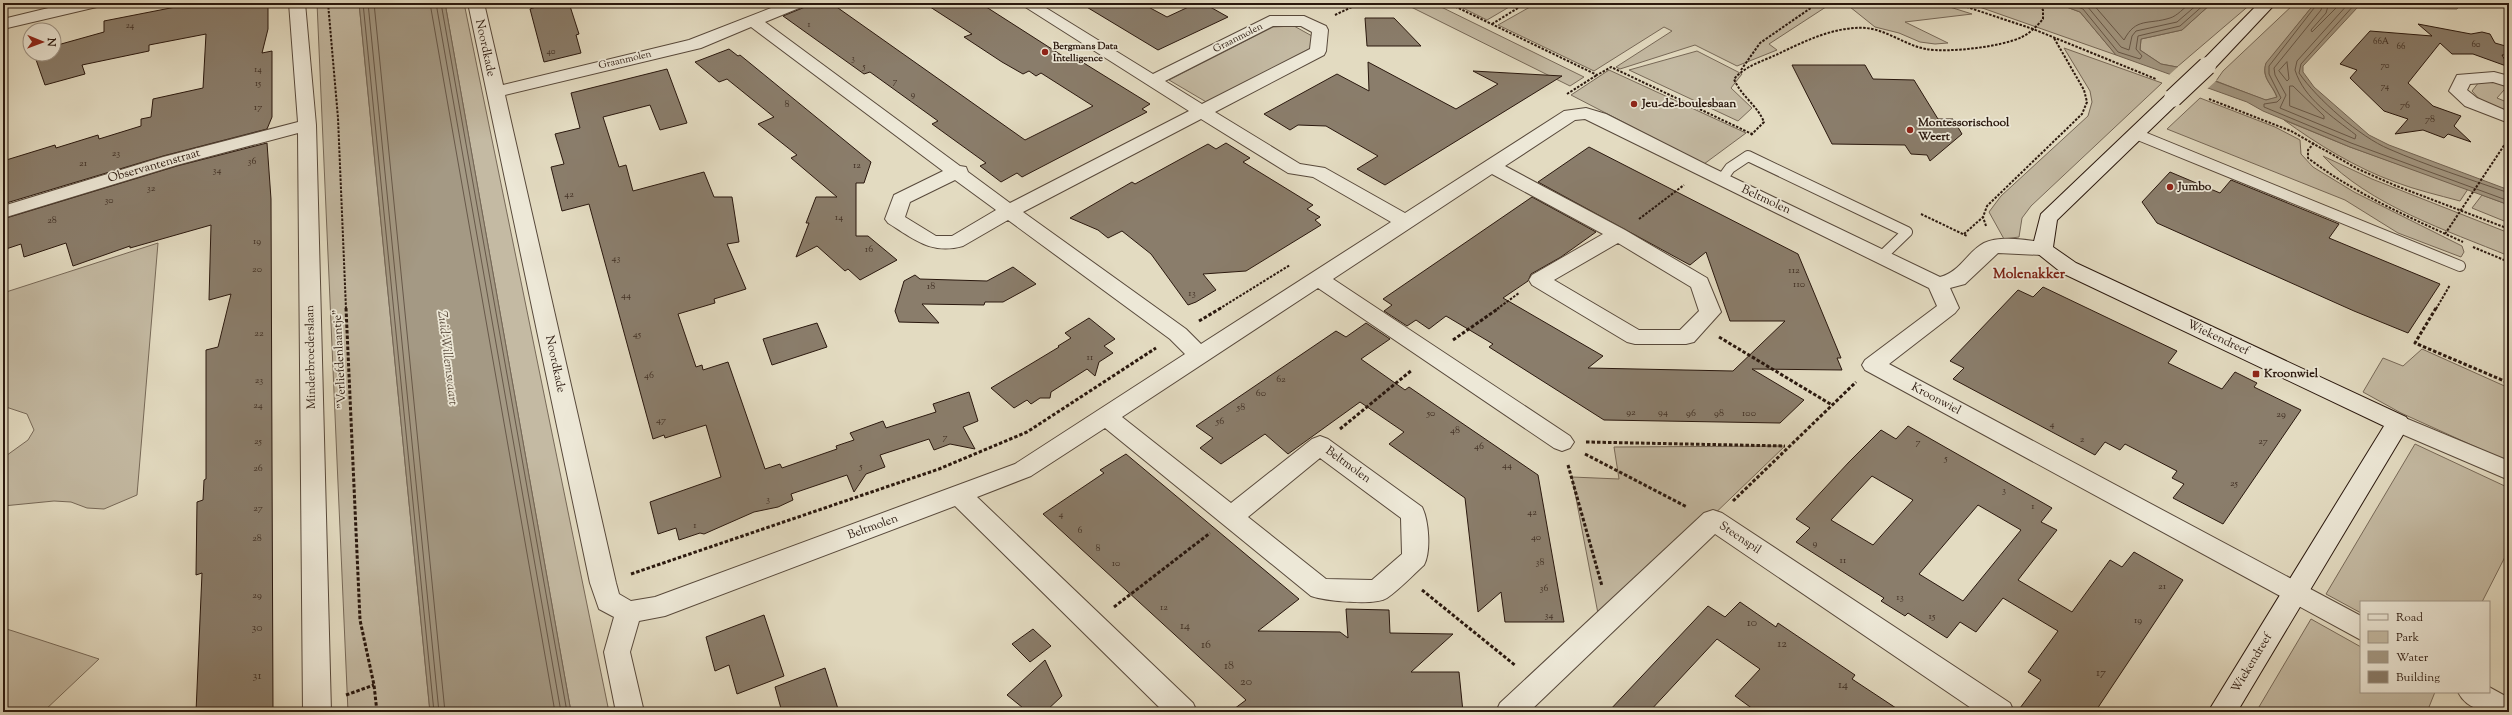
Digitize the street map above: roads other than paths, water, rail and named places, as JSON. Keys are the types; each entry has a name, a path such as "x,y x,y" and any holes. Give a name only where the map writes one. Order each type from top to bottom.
{"street":[{"path":"3,24 58,10 95,3"},
{"name":"Minderbroederslaan","path":"297,3 307,125 317,712"},
{"name":"Noordkade","path":"476,3 494,92 603,583 608,601 629,612"},
{"name":"Graanmolen","path":"494,92 695,44 798,3"},
{"path":"1027,3 1295,169 1318,172 1406,222"},
{"path":"1938,284 1958,279 1995,247 2042,249 2048,218 2207,66 2268,3"},
{"path":"753,20 958,171 1009,211 1178,334 1200,356"},
{"name":"Graanmolen","path":"958,171 901,199 895,219 932,242 956,242 1009,211 1318,51 1320,30 1304,21 1270,21 1152,81"},
{"path":"2509,82 2494,77 2463,78 2458,91 2471,102 2509,118"},
{"name":"Beltmolen","path":"629,612 656,608 1023,470 1570,115 1586,113 1938,284"},
{"name":"Observantenstraat","path":"3,212 170,161 307,125"},
{"path":"1492,166 1618,234 1700,283 1710,312 1686,337 1635,337 1539,280 1618,234"},
{"name":"Wiekendreef","path":"2042,249 2069,268 2398,423 2357,496 2295,591 2222,712"},
{"path":"1317,278 1562,442"},
{"name":"Kroonwiel","path":"1938,284 1948,308 1873,365 2295,591 2360,628"},
{"name":"Beltmolen","path":"1106,417 1320,589 1377,591 1415,558 1413,514 1320,445 1231,517"},
{"path":"2398,423 2509,471"},
{"path":"959,495 1090,625 1183,712"},
{"name":"Steenspil","path":"1510,712 1713,520 2000,712"},
{"path":"629,612 617,652 630,712"},
{"path":"2474,693 2509,712"}],"lane":[{"path":"2136,134 2460,266"},
{"path":"1713,175 1730,168 1748,156 1907,232 1882,256"}],"water":[{"name":"Zuid-Willemsvaart","path":"359,3 445,3 571,712 430,712"},
{"path":"2056,3 2212,3 2182,30 2141,39 2140,50 2161,64 2177,67 2266,100 2277,97 2266,77 2266,63 2315,3 2462,3 2457,9 2357,8 2303,66 2303,72 2314,87 2369,135 2389,145 2509,190 2509,205 2350,147 2263,111 2247,102 2116,55 2080,12"}],"place":[{"name":"Bergmans Data Intelligence","path":"1045,52"},
{"name":"Jeu-de-boulesbaan","path":"1634,104"},
{"name":"Montessorischool Weert","path":"1910,130"},
{"name":"Jumbo","path":"2170,187"},
{"name":"Kroonwiel","path":"2256,374"}],"district":[{"name":"Molenakker","path":"2029,275"}]}
